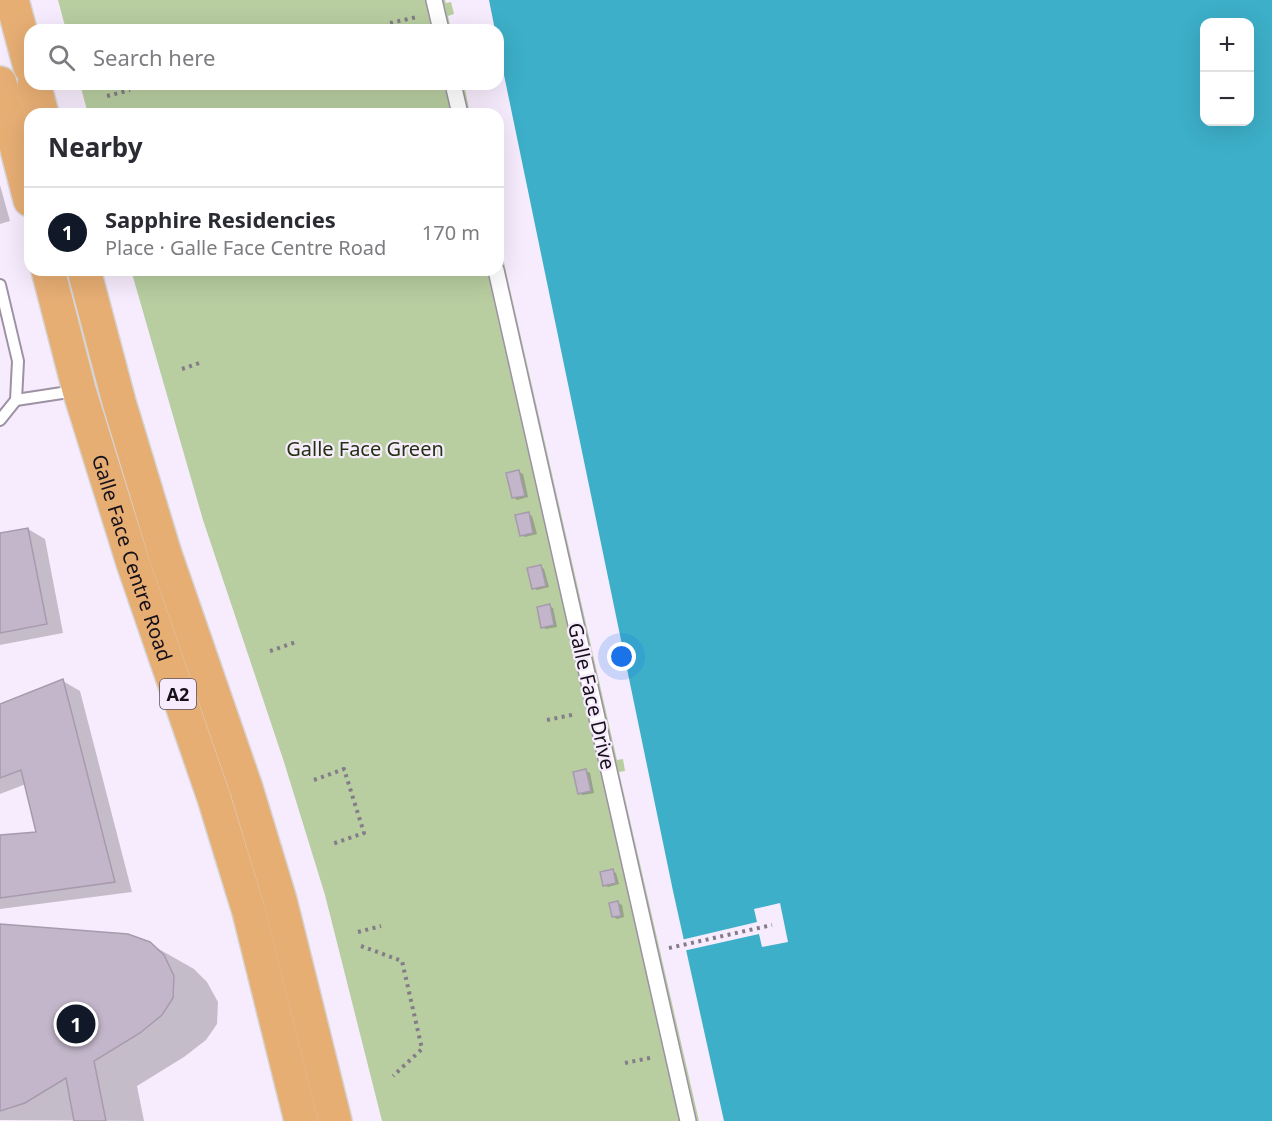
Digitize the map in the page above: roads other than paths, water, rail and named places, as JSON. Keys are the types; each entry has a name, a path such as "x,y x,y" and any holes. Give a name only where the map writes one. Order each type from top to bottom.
{"highway":[{"path":"12,0 24,45"},
{"path":"0,83 24,177"},
{"path":"36,90 40,108"},
{"name":"Galle Face Centre Road","path":"50,276 79,390 133,563 214,798 249,912 301,1121"},
{"name":"Galle Face Centre Road","path":"86,276 119,402 165,554 246,788 280,900 335,1121"},
{"path":"133,563 165,554"}],"street":[{"path":"434,0 440,24"},
{"path":"454,90 459,108"},
{"name":"Galle Face Drive","path":"497,276 688,1121"}],"lane":[{"path":"0,285 3,310 18,361 16,400 0,420"},
{"path":"16,400 79,390"}],"water":[{"path":"489,0 1272,0 1272,1121 724,1121 673,891 504,75 504,24 494,24"}],"place":[{"name":"Sapphire Residencies","path":"76,1024"}],"park label":[{"name":"Galle Face Green","path":"365,448"}]}
